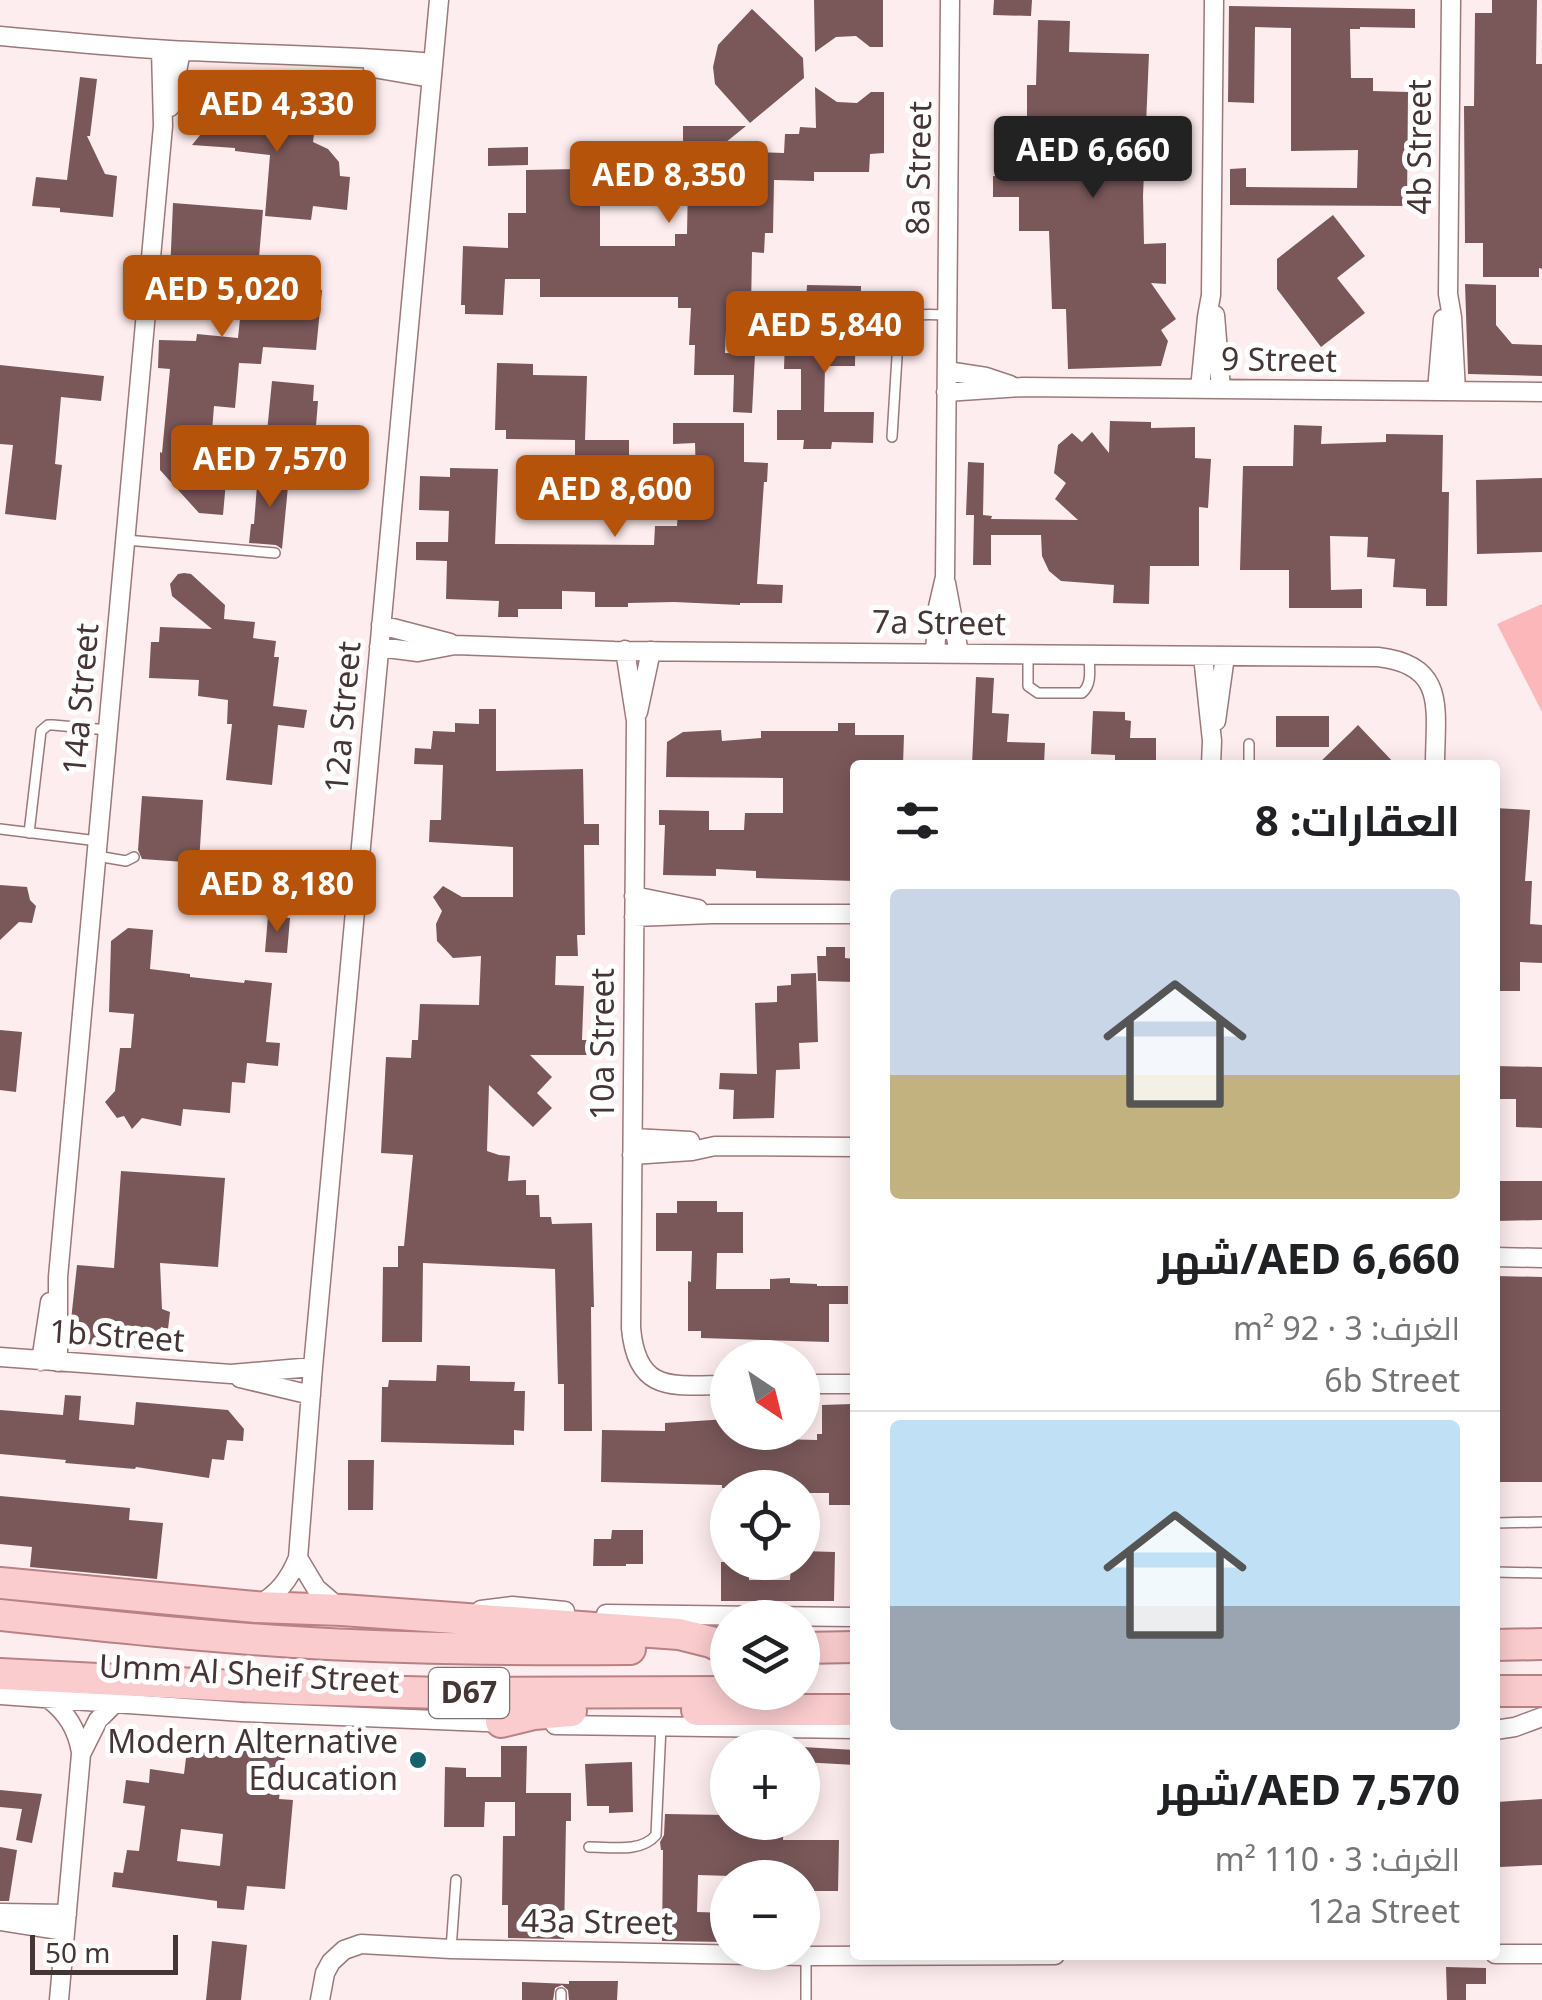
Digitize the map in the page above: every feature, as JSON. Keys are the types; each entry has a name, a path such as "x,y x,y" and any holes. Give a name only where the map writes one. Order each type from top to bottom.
{"main road":[{"path":"0,1583 256,1607 679,1634 710,1642"},
{"name":"Umm Al Sheif Street","path":"0,1616 215,1636 474,1650 710,1649"},
{"path":"1500,1645 1541,1644"},
{"path":"820,1648 850,1647"},
{"name":"D67","path":"0,1674 442,1694 710,1692"},
{"path":"820,1692 850,1691"},
{"path":"1500,1691 1542,1691"},
{"path":"500,1722 568,1711 850,1710"}],"street":[{"name":"12a Street","path":"298,1558 439,0"},
{"name":"8a Street","path":"950,0 945,577 959,653"},
{"path":"1200,389 1211,295 1214,0"},
{"name":"4b Street","path":"1446,391 1443,316 1448,294 1451,0"},
{"path":"0,36 161,50 324,58 345,64 432,70"},
{"name":"14a Street","path":"50,1362 51,1298 58,1277 163,126 161,50"},
{"name":"14a Street","path":"163,126 180,51"},
{"path":"1211,295 1221,389"},
{"name":"9 Street","path":"947,371 1015,387"},
{"name":"9 Street","path":"946,392 1015,387 1542,392"},
{"name":"8a Street","path":"934,653 945,577"},
{"name":"7a Street","path":"381,625 455,644 651,651 1378,657 1400,660 1419,669 1432,686 1436,708 1435,760"},
{"name":"7a Street","path":"379,646 418,652 455,644"},
{"name":"10a Street","path":"626,650 636,718 633,1350 642,1370 658,1381 710,1384"},
{"name":"10a Street","path":"636,718 651,651"},
{"path":"1203,656 1212,741"},
{"path":"1211,760 1225,656"},
{"path":"634,896 712,914"},
{"path":"634,917 850,914"},
{"path":"632,1146 693,1142 715,1146 850,1147"},
{"path":"1500,1258 1542,1258"},
{"name":"1b Street","path":"0,1357 230,1374 313,1368"},
{"name":"1b Street","path":"230,1374 310,1395"},
{"path":"820,1384 850,1384"},
{"path":"256,1607 282,1587 298,1558"},
{"path":"298,1558 316,1588 342,1610"},
{"path":"455,1620 474,1612 512,1606 620,1615 850,1617"},
{"name":"Umm Al Sheif Street","path":"0,1695 242,1712 500,1722 850,1728"},
{"path":"49,1698 68,1717 81,1754 59,2000"},
{"path":"81,1754 91,1730 116,1702"},
{"path":"1500,1729 1542,1717"},
{"path":"0,1914 66,1922"},
{"path":"0,1921 66,1922"},
{"name":"43a Street","path":"320,2000 324,1973 331,1962 344,1950 361,1944 710,1954"},
{"path":"1500,1954 1542,1954"},
{"name":"43a Street","path":"820,1956 850,1956"}],"lane":[{"path":"892,437 899,325 914,315 947,315"},
{"path":"126,540 275,553"},
{"path":"1028,654 1031,690 1058,693 1086,690 1089,655"},
{"path":"29,832 44,727 53,724 108,730"},
{"path":"1249,760 1250,744"},
{"path":"0,829 97,848 126,861 134,857"},
{"path":"1500,1523 1542,1522"},
{"path":"1500,1572 1542,1573"},
{"path":"589,1847 640,1846 656,1834 661,1726"},
{"path":"451,1948 456,1880"},
{"path":"806,1970 806,2000"}],"shaded area":[{"path":"1542,604 1542,712 1497,624"}],"building":[{"path":"814,0 883,0 883,47 870,47 856,36 836,37 815,52"},
{"path":"994,0 1032,0 1031,16 993,15"},
{"path":"1492,0 1537,0 1536,64 1542,64 1539,277 1483,277 1483,243 1465,243 1464,106 1474,106 1475,13 1492,13"},
{"path":"1229,6 1415,9 1415,28 1350,29 1351,78 1373,78 1373,91 1408,92 1407,206 1230,205 1230,169 1246,168 1246,187 1357,188 1358,150 1291,151 1291,28 1255,27 1254,103 1228,102"},
{"path":"752,9 803,58 804,78 750,123 715,84 713,67 718,45"},
{"path":"1038,20 1070,21 1069,52 1149,54 1144,244 1166,243 1166,284 1151,283 1176,319 1161,330 1168,341 1161,366 1068,369 1066,309 1052,309 1049,231 1019,231 1019,197 993,197 993,176 1027,176 1027,85 1036,85"},
{"path":"80,77 97,79 87,136 105,174 117,176 113,217 32,206 36,177 67,180"},
{"path":"815,87 837,102 857,103 871,92 884,92 884,153 870,154 869,172 814,172 814,181 774,180 773,233 765,233 764,253 752,252 751,309 727,309 725,353 755,354 752,413 733,412 734,375 694,375 695,345 689,345 691,308 678,308 678,297 540,297 540,279 505,279 503,315 465,314 465,305 461,305 463,246 508,248 508,213 526,213 526,170 577,169 577,155 683,155 683,126 746,126 715,151 784,153 785,134 799,134 800,127 816,128","holes":["655,183 688,183 687,234 675,234 675,246 600,246 600,199 655,199"]},
{"path":"225,90 273,92 271,130 314,134 313,142 328,149 339,162 340,176 350,177 347,210 313,206 311,220 265,216 270,155 192,145 205,129 207,101 224,102"},
{"path":"528,147 528,165 488,166 488,148"},
{"path":"173,203 263,210 257,281 322,290 316,350 263,347 261,364 239,363 235,408 214,406 210,457 228,459 223,515 199,513 160,470 170,369 158,368 159,340 196,341 197,334 238,338 242,299 188,297 188,274 170,273"},
{"path":"1333,215 1365,256 1337,278 1365,313 1321,347 1277,289 1277,259"},
{"path":"1465,284 1496,285 1496,325 1512,344 1542,345 1542,376 1468,374"},
{"path":"807,285 861,286 861,305 856,305 855,366 825,366 824,412 874,412 873,443 832,442 831,449 803,449 804,440 777,440 777,410 801,410 801,369 784,369 785,337 831,337 831,304 806,304"},
{"path":"497,363 533,364 533,375 587,376 585,440 629,440 629,456 575,457 575,440 506,439 506,430 495,430"},
{"path":"0,365 104,376 101,401 61,397 55,464 62,465 56,520 5,514 13,445 0,444"},
{"path":"272,381 314,385 313,401 318,401 312,475 298,475 300,435 267,432"},
{"path":"1110,421 1151,422 1151,428 1195,427 1195,458 1211,459 1208,508 1199,507 1199,566 1150,566 1149,604 1113,603 1114,585 1061,581 1049,571 1042,556 1041,535 991,535 991,565 973,565 974,515 966,515 968,462 984,463 983,515 992,516 991,519 1078,520 1055,499 1066,483 1054,473 1058,445 1072,433 1082,442 1092,432 1109,453"},
{"path":"673,423 744,423 744,462 768,463 757,584 783,585 782,603 674,602 595,607 595,592 562,591 562,609 518,609 518,617 498,617 499,601 446,599 447,561 416,560 416,542 448,542 449,511 419,510 420,476 450,477 450,468 498,469 495,544 654,545 655,526 677,526 680,478 696,479 695,443 673,444"},
{"path":"1294,425 1322,426 1321,444 1386,442 1386,434 1443,435 1442,492 1449,492 1447,606 1426,606 1426,589 1393,587 1395,559 1367,557 1368,537 1330,536 1331,590 1362,589 1362,608 1289,608 1289,570 1240,570 1243,466 1293,466"},
{"path":"258,473 289,476 282,549 249,543"},
{"path":"1542,478 1542,552 1477,554 1476,480"},
{"path":"184,573 191,574 225,605 224,619 255,622 253,638 276,641 274,657 279,657 273,706 307,710 304,728 278,725 272,785 226,780 232,724 227,724 228,700 198,696 199,680 149,678 151,642 159,642 160,627 212,629 172,596 170,584"},
{"path":"976,677 994,678 992,713 1009,714 1007,742 1045,743 1044,760 972,760"},
{"path":"479,709 496,709 496,771 583,769 584,824 599,824 599,845 584,845 585,935 577,935 578,956 556,956 555,985 584,986 582,1040 588,1040 587,1055 530,1055 552,1077 537,1093 552,1108 533,1127 489,1085 487,1151 510,1156 508,1181 526,1180 526,1195 539,1195 540,1217 551,1217 552,1224 592,1223 592,1431 564,1431 564,1384 558,1384 555,1269 423,1263 422,1342 382,1342 383,1267 398,1267 398,1246 404,1246 413,1155 381,1153 386,1057 411,1058 412,1040 418,1040 420,1004 479,1005 481,956 453,958 437,941 436,924 442,911 433,897 443,886 462,897 513,897 513,847 429,842 430,820 441,820 443,765 414,764 415,748 431,749 433,731 455,732 455,723 479,724"},
{"path":"1093,711 1125,712 1125,720 1131,721 1130,738 1156,738 1156,760 1115,760 1115,755 1091,754"},
{"path":"1276,716 1329,716 1329,747 1276,747"},
{"path":"838,723 855,723 855,735 904,735 903,760 850,760 850,881 756,878 756,871 716,869 716,876 663,875 665,825 659,825 659,810 709,811 709,830 744,830 745,813 783,813 783,778 666,777 667,742 683,732 721,730 722,741 761,738 761,731 838,731"},
{"path":"1358,725 1391,760 1322,760"},
{"path":"142,796 203,800 199,863 142,859 138,850"},
{"path":"1500,808 1530,810 1525,881 1532,881 1530,924 1542,925 1542,963 1520,962 1520,991 1500,991"},
{"path":"207,855 257,860 254,884 205,879"},
{"path":"0,885 27,887 36,906 32,923 19,922 0,940"},
{"path":"268,916 290,918 287,953 265,952"},
{"path":"128,928 153,930 150,969 190,977 272,983 266,1042 280,1043 278,1066 247,1063 245,1083 232,1082 230,1113 183,1109 181,1126 142,1118 132,1129 124,1116 117,1118 105,1102 115,1091 120,1048 131,1048 134,1014 109,1012 111,941"},
{"path":"826,947 845,947 845,958 850,958 850,982 818,981 817,956 826,956"},
{"path":"816,973 818,1042 799,1043 800,1069 776,1070 774,1118 733,1119 734,1090 719,1089 720,1073 757,1074 755,1003 777,1002 777,986 791,985 791,974"},
{"path":"0,1030 22,1032 16,1092 0,1090"},
{"path":"1500,1066 1542,1067 1542,1128 1516,1127 1516,1099 1500,1099"},
{"path":"121,1171 225,1178 218,1267 160,1263 162,1309 170,1312 168,1329 161,1327 157,1349 87,1344 71,1320 77,1265 114,1268"},
{"path":"1500,1181 1542,1181 1542,1220 1500,1221"},
{"path":"677,1201 717,1201 717,1212 743,1212 743,1253 717,1253 716,1289 770,1289 770,1279 790,1278 790,1283 848,1286 848,1304 829,1304 829,1342 701,1338 701,1331 688,1331 692,1251 656,1251 656,1213 677,1213"},
{"path":"1500,1276 1542,1277 1542,1482 1500,1482"},
{"path":"437,1365 470,1366 470,1381 515,1382 514,1391 525,1391 524,1431 514,1430 514,1445 381,1442 382,1387 388,1387 389,1380 436,1381"},
{"path":"65,1395 81,1396 79,1420 134,1425 136,1402 228,1410 244,1429 243,1441 227,1440 224,1460 212,1459 209,1478 0,1454 0,1410 63,1415"},
{"path":"850,1404 850,1505 829,1505 829,1493 820,1493 820,1470 710,1470 710,1485 601,1482 602,1430 665,1431 665,1423 710,1420 710,1450 820,1450 822,1405"},
{"path":"348,1460 374,1460 373,1510 348,1510"},
{"path":"0,1496 130,1508 129,1520 163,1523 157,1579 30,1567 32,1547 0,1544"},
{"path":"612,1530 643,1530 643,1564 593,1566 594,1539 611,1539"},
{"path":"820,1552 835,1552 834,1601 721,1600 721,1580 820,1580"},
{"path":"501,1746 527,1746 526,1793 571,1793 571,1821 566,1821 564,1939 508,1938 508,1905 502,1905 503,1836 515,1836 515,1802 485,1802 484,1827 444,1827 445,1767 466,1768 466,1777 501,1777"},
{"path":"820,1748 850,1750 850,1765 820,1763"},
{"path":"187,1750 240,1757 241,1750 285,1756 279,1799 293,1800 285,1889 247,1886 244,1910 217,1908 217,1901 112,1887 114,1872 123,1873 127,1850 139,1851 145,1806 123,1803 126,1780 149,1783 150,1769 184,1774","holes":["181,1829 223,1834 220,1866 177,1861"]},
{"path":"632,1762 633,1812 609,1813 609,1806 587,1806 585,1764"},
{"path":"0,1790 42,1794 32,1843 16,1840 22,1809 0,1807"},
{"path":"1542,1799 1542,1865 1500,1867 1500,1802"},
{"path":"665,1814 710,1815 710,1840 839,1840 838,1891 820,1891 820,1860 710,1860 710,1875 698,1875 697,1912 710,1912 710,1942 662,1941 660,1842"},
{"path":"0,1847 17,1850 9,1901 0,1901"},
{"path":"212,1941 247,1945 241,2000 206,2000"},
{"path":"1446,1967 1486,1968 1486,1984 1466,1984 1466,2000 1447,2000"},
{"path":"618,1981 617,2000 569,2000 568,1990 562,1985 555,1988 553,2000 522,2000 522,1982"}],"place":[{"name":"Modern Alternative Education","path":"418,1760"}]}
